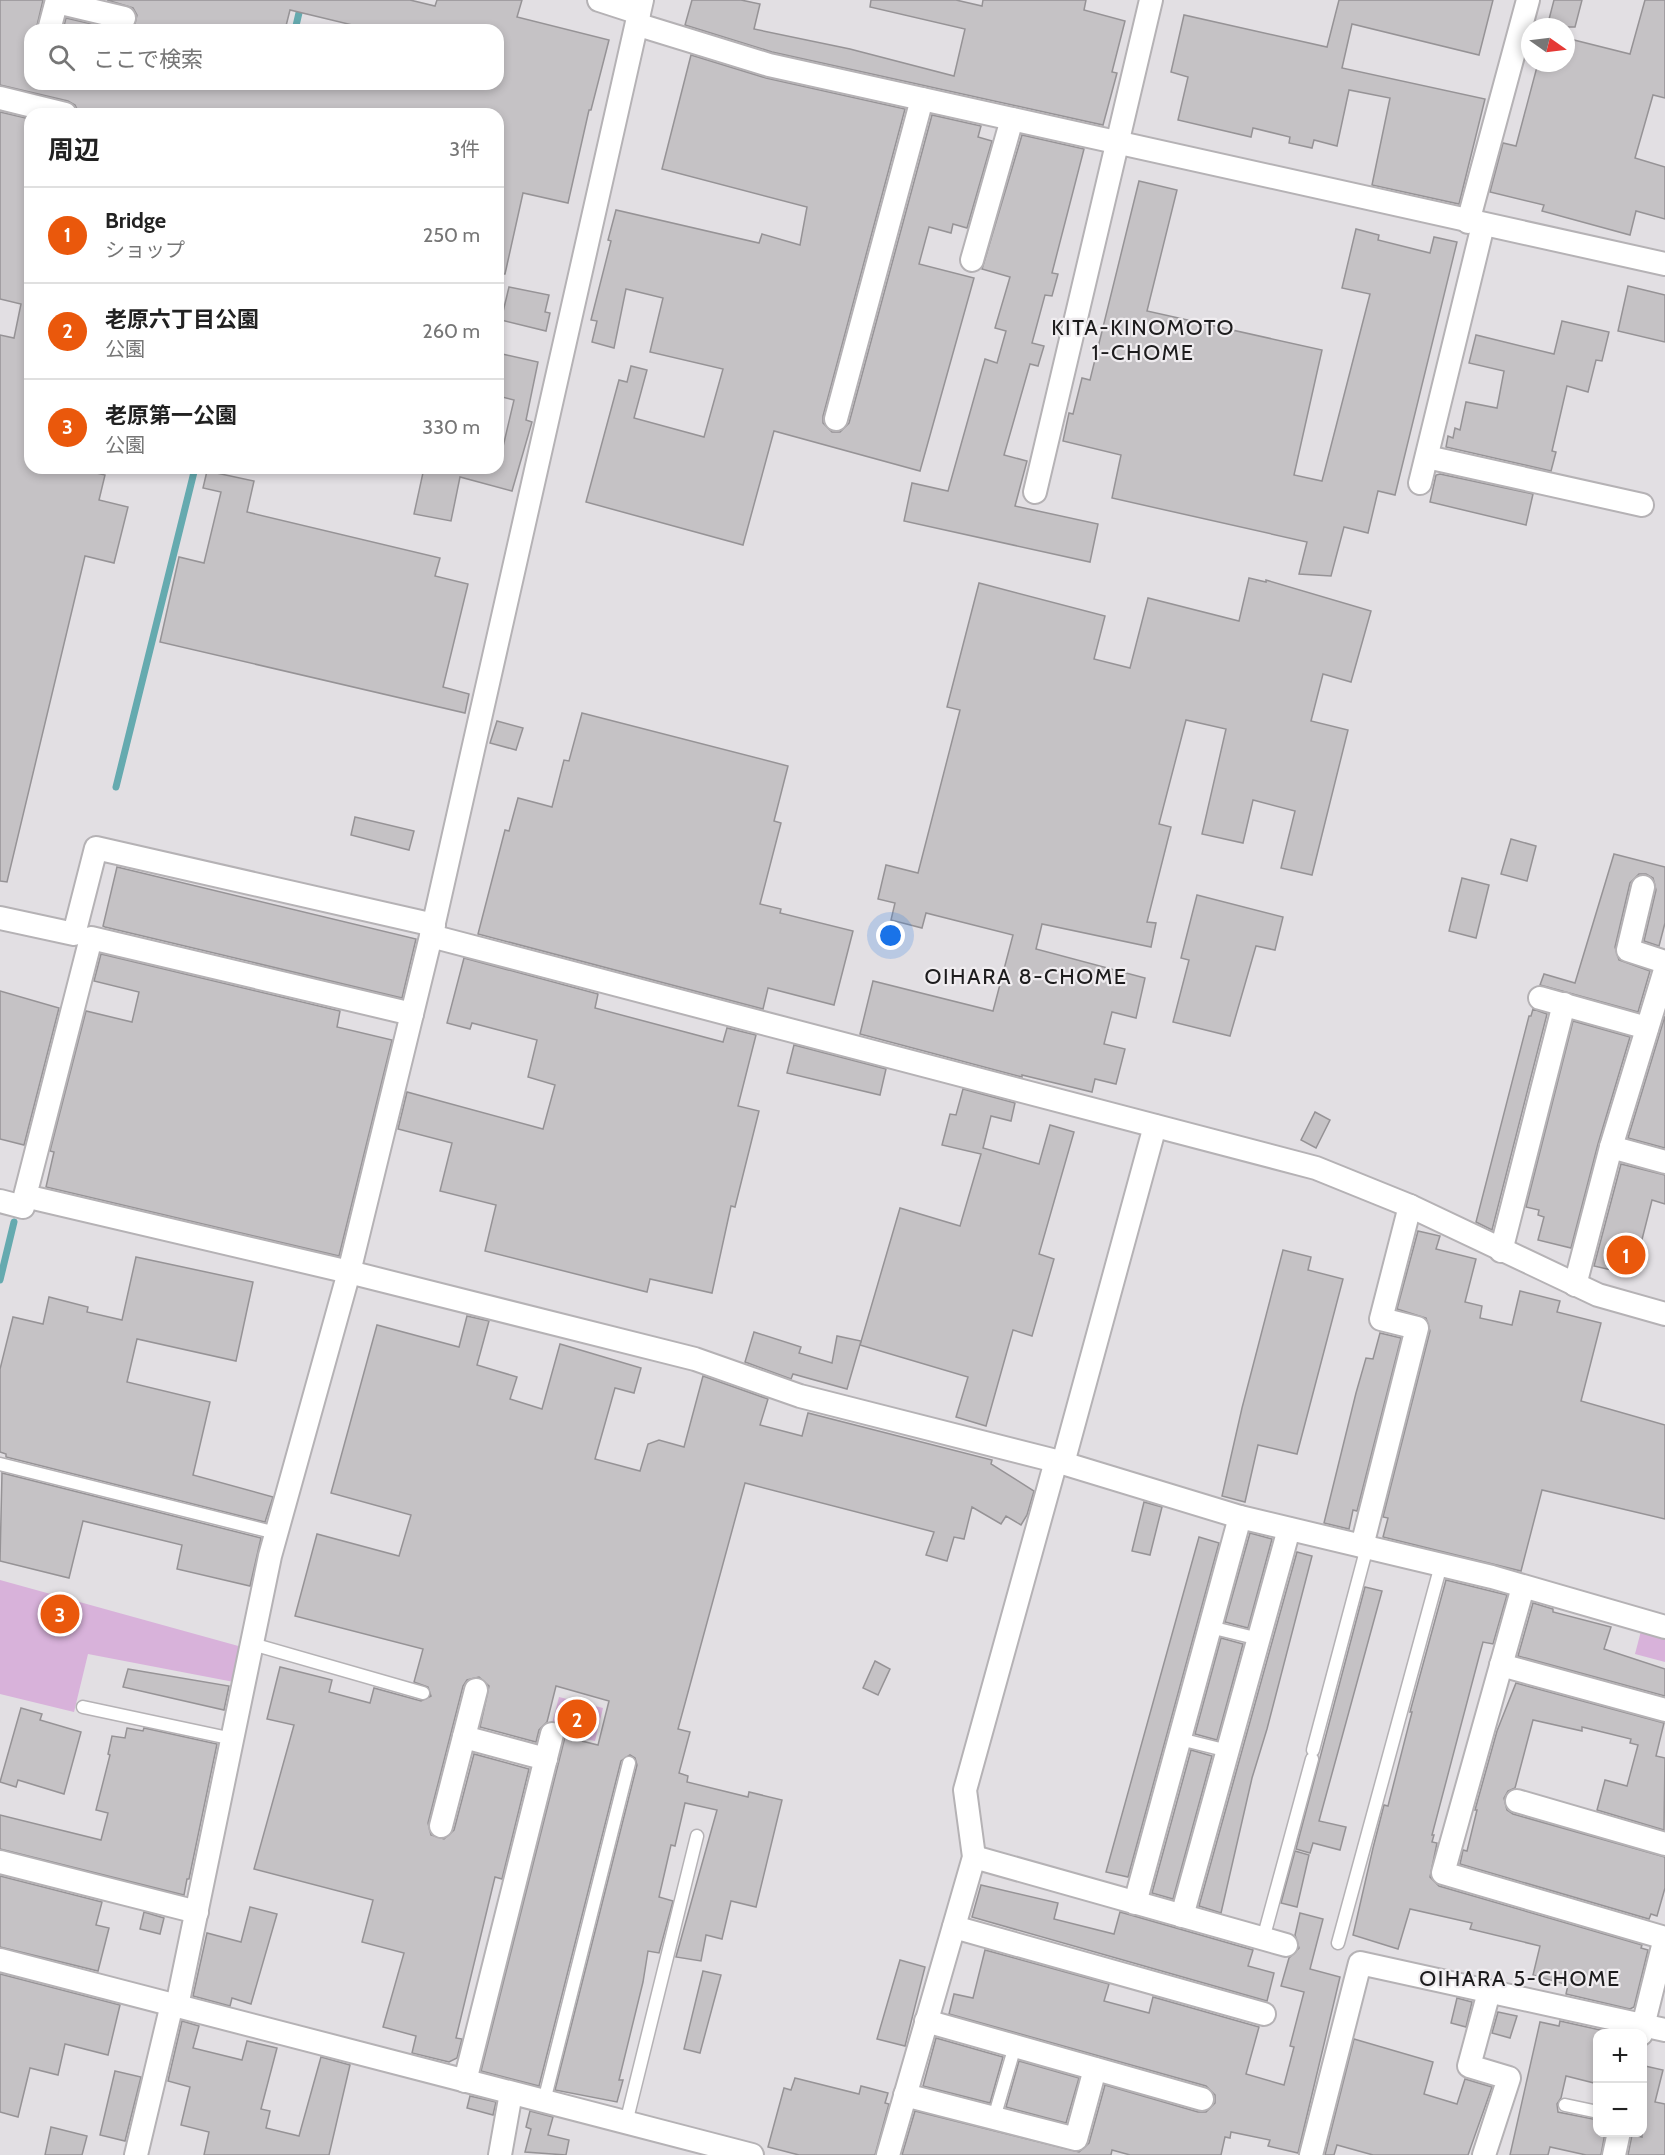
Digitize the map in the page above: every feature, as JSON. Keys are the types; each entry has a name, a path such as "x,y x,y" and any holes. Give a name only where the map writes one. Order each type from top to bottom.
{"street":[{"path":"599,0 640,13 769,65 1665,264"},
{"path":"1035,492 1151,0"},
{"path":"1420,483 1475,223 1528,0"},
{"path":"51,24 57,1 125,16"},
{"path":"136,2155 197,1912 276,1533 349,1272 433,930 640,13"},
{"path":"0,98 41,108"},
{"path":"836,419 922,99"},
{"path":"972,260 1012,119"},
{"path":"1426,457 1642,505"},
{"path":"0,918 74,934 96,848 433,930 1316,1168 1410,1206 1500,1251 1598,1295 1665,1314"},
{"path":"1643,887 1628,950 1665,962"},
{"path":"412,1014 91,938 25,1196 349,1272 695,1359 800,1396 1059,1462 1240,1517 1441,1565 1665,1627"},
{"path":"1575,1285 1611,1147 1665,970"},
{"path":"1540,998 1647,1028"},
{"path":"1500,1251 1564,1004"},
{"path":"888,2155 974,1857 965,1790 1155,1126"},
{"path":"1611,1147 1665,1162"},
{"path":"0,1201 23,1207"},
{"path":"1364,1546 1417,1328 1381,1319 1410,1206"},
{"path":"1135,1903 1240,1517"},
{"path":"1182,1916 1289,1529"},
{"path":"1311,2155 1360,1963 1650,2029 1665,1938 1443,1873 1523,1587"},
{"path":"1501,1665 1665,1710"},
{"path":"441,1827 476,1690"},
{"path":"465,2081 552,1734"},
{"path":"464,1737 546,1759"},
{"path":"1517,1801 1665,1844"},
{"path":"974,1857 1286,1945"},
{"path":"0,1862 197,1912"},
{"path":"954,1927 1264,2014"},
{"path":"0,1960 752,2155"},
{"path":"1485,2155 1509,2078 1469,2066 1489,1992"},
{"path":"926,2021 1202,2099"},
{"path":"905,2095 1076,2139 1095,2069"},
{"path":"500,2155 511,2093"},
{"path":"1614,2155 1618,2137"}],"lane":[{"path":"0,1464 276,1533"},
{"path":"1263,1939 1364,1546"},
{"path":"1338,1943 1441,1565"},
{"path":"1210,1627 1259,1640"},
{"path":"252,1644 423,1693"},
{"path":"83,1707 232,1739"},
{"path":"1180,1739 1227,1751"},
{"path":"544,2101 629,1763"},
{"path":"626,2123 697,1836"},
{"path":"994,2118 1015,2046"},
{"path":"1565,2105 1593,2111"}],"shaded area":[{"path":"0,1580 242,1647 234,1682 88,1654 74,1712 0,1694"},
{"path":"1641,1631 1665,1638 1665,1662 1635,1654"},
{"path":"559,1697 603,1708 595,1741 550,1731"}],"building":[{"path":"0,0 43,0 37,24 24,24 24,90 504,90 504,24 348,24 290,10 286,24 135,24 137,15 133,8 107,0 410,0 435,6 437,0 522,0 517,17 609,40 591,110 589,110 568,203 523,193 505,274 504,108 76,108 68,101 0,85"},
{"path":"692,0 741,0 760,4 754,29 850,49 954,76 965,29 870,7 871,0 956,0 982,6 983,0 1086,0 1084,10 1125,21 1112,72 1117,73 1103,125 772,52 685,25"},
{"path":"1339,0 1493,0 1479,55 1352,24 1342,68 1485,99 1459,204 1372,185 1390,98 1349,90 1337,146 1314,140 1312,148 1289,143 1290,137 1253,128 1251,137 1178,120 1188,77 1171,72 1184,15 1327,47"},
{"path":"1554,0 1582,0 1575,27 1575,18 1549,18"},
{"path":"1645,0 1665,0 1665,98 1653,95 1635,158 1665,167 1665,219 1636,211 1630,235 1542,211 1544,205 1490,192 1503,143 1516,146 1536,72 1575,72 1575,40 1630,54"},
{"path":"66,18 92,24 64,24"},
{"path":"691,55 766,78 905,109 823,416 823,423 832,432 840,432 849,423 932,115 981,126 978,137 992,141 967,228 953,224 951,233 929,227 919,264 974,278 920,471 774,431 743,545 586,502 619,380 627,382 631,366 647,370 634,418 704,437 723,369 650,352 663,298 626,289 614,348 592,342 597,321 591,320 611,241 608,240 616,210 759,243 762,234 800,245 807,207 662,169"},
{"path":"0,112 24,118 24,474 105,475 99,500 128,507 114,563 85,556 7,882 0,881 0,335 14,338 21,304 0,299"},
{"path":"1022,135 1084,149 1052,273 1058,274 1052,296 1045,295 1032,343 1044,346 1038,366 1030,364 1004,455 1027,461 1015,506 1098,524 1090,562 904,521 912,483 948,491 985,359 997,363 1006,331 995,328 1010,277 982,269"},
{"path":"1139,181 1177,190 1147,311 1322,350 1294,475 1322,481 1370,294 1342,288 1356,229 1379,235 1378,240 1430,253 1434,237 1457,242 1395,495 1378,491 1368,533 1344,527 1331,576 1299,574 1307,542 1112,498 1121,455 1063,441 1069,413 1073,414 1082,378 1090,380"},
{"path":"1628,286 1665,295 1665,342 1618,331"},
{"path":"509,287 549,295 545,312 550,313 546,331 504,321 504,308"},
{"path":"1562,321 1609,332 1602,361 1596,360 1588,392 1567,386 1552,451 1556,452 1551,471 1446,447 1448,436 1453,438 1455,428 1460,430 1466,402 1497,408 1504,371 1469,363 1476,335 1554,354"},
{"path":"504,354 538,362 526,420 532,422 512,491 460,477 451,521 414,514 423,474 504,474 504,442 514,400 504,398"},
{"path":"206,474 221,474 254,481 247,512 440,558 435,576 468,584 443,687 469,694 465,713 160,642 179,557 204,563 221,492 203,488"},
{"path":"1436,475 1533,494 1526,525 1430,502"},
{"path":"1249,578 1266,582 1266,580 1371,611 1351,682 1323,674 1311,721 1348,730 1312,875 1281,868 1295,811 1253,800 1243,843 1202,834 1226,729 1186,720 1159,824 1171,827 1147,922 1156,923 1151,947 1042,924 1036,949 1145,978 1136,1018 1112,1012 1104,1044 1125,1049 1116,1084 1095,1079 1092,1092 1022,1075 1022,1077 860,1034 873,981 993,1011 1013,935 926,913 922,928 891,920 895,903 878,899 886,865 918,873 960,710 947,707 979,583 1105,616 1094,659 1130,668 1148,598 1239,621"},
{"path":"582,713 788,766 774,821 781,823 760,904 781,909 780,913 853,931 834,1005 768,988 763,1009 478,934 505,830 509,831 518,798 552,807 564,760 569,761"},
{"path":"497,721 523,728 516,750 490,743"},
{"path":"355,817 414,831 409,850 351,835"},
{"path":"1511,839 1536,846 1527,881 1501,874"},
{"path":"1614,854 1665,867 1665,923 1659,946 1644,941 1656,890 1653,878 1646,874 1639,874 1630,883 1615,947 1619,960 1650,971 1638,1012 1540,985 1544,974 1575,983"},
{"path":"117,867 416,939 402,998 105,927 103,926"},
{"path":"1462,878 1489,885 1476,938 1449,931"},
{"path":"1197,895 1283,917 1275,950 1256,946 1230,1036 1173,1022 1189,960 1181,958"},
{"path":"101,954 340,1011 337,1027 392,1040 339,1256 46,1187 54,1152 50,1151 86,1011 132,1022 139,992 94,981"},
{"path":"464,958 598,994 595,1008 723,1042 727,1028 756,1035 738,1106 759,1111 735,1207 731,1206 712,1293 650,1279 647,1292 485,1251 496,1205 440,1191 452,1143 398,1129 407,1092 543,1129 555,1085 528,1077 537,1040 472,1023 470,1029 447,1023"},
{"path":"0,991 59,1008 24,1145 0,1139"},
{"path":"1533,1009 1547,1014 1492,1230 1476,1222 1529,1016"},
{"path":"1665,1016 1665,1148 1628,1138"},
{"path":"1573,1021 1630,1037 1598,1144 1571,1248 1538,1240 1544,1217 1538,1215 1539,1210 1526,1207"},
{"path":"794,1045 886,1069 880,1095 787,1073"},
{"path":"963,1089 1015,1103 1011,1121 991,1116 983,1148 1039,1164 1050,1125 1074,1132 1039,1254 1054,1259 1032,1336 1013,1330 986,1426 956,1417 968,1377 860,1345 900,1208 960,1226 981,1154 942,1145 950,1114 956,1115"},
{"path":"1315,1112 1330,1120 1316,1148 1301,1140"},
{"path":"1621,1164 1665,1175 1665,1204 1652,1200 1633,1275 1594,1266"},
{"path":"1418,1231 1440,1236 1436,1249 1476,1259 1465,1302 1482,1306 1480,1318 1512,1325 1520,1291 1560,1301 1557,1312 1601,1323 1581,1401 1665,1425 1665,1519 1542,1490 1521,1571 1383,1537 1388,1518 1383,1517 1430,1331 1426,1318 1397,1309"},
{"path":"1283,1250 1311,1257 1308,1270 1343,1279 1297,1454 1258,1445 1245,1502 1222,1496"},
{"path":"136,1257 253,1282 236,1361 137,1339 127,1382 210,1402 193,1475 273,1497 265,1522 6,1457 6,1454 0,1452 0,1369 13,1317 43,1324 49,1297 88,1307 87,1312 122,1320"},
{"path":"467,1316 489,1321 477,1365 517,1377 510,1399 542,1409 560,1344 641,1368 634,1393 615,1388 595,1459 640,1471 648,1444 659,1440 684,1447 703,1376 768,1399 760,1425 802,1436 808,1413 992,1460 991,1464 1034,1491 1027,1515 1021,1525 1006,1516 1001,1524 972,1507 964,1539 954,1537 947,1561 926,1555 934,1532 745,1483 678,1729 690,1732 679,1773 688,1776 687,1782 748,1797 749,1792 782,1800 756,1907 731,1901 722,1939 706,1935 701,1961 676,1957 717,1810 685,1803 675,1846 671,1845 659,1897 673,1901 659,1953 648,1951 643,1982 619,2080 623,2080 617,2102 555,2090 637,1765 635,1758 630,1755 621,1761 539,2086 481,2071 565,1737 598,1745 609,1701 556,1686 547,1722 539,1730 536,1742 480,1727 489,1686 479,1677 467,1680 463,1686 428,1823 431,1835 444,1839 454,1830 474,1754 529,1769 502,1879 495,1877 456,2038 462,2039 457,2058 449,2062 412,2053 416,2036 383,2027 404,1953 362,1942 373,1900 254,1869 294,1725 267,1719 280,1667 332,1680 329,1692 370,1703 374,1688 421,1701 431,1696 428,1687 414,1682 423,1649 295,1616 317,1534 399,1556 411,1515 331,1493 377,1325 459,1347"},
{"path":"754,1332 801,1347 799,1353 832,1363 837,1336 861,1341 847,1389 793,1374 791,1379 745,1362"},
{"path":"1380,1333 1401,1338 1357,1511 1353,1510 1349,1529 1324,1523 1366,1358 1373,1359"},
{"path":"2,1473 261,1538 250,1586 177,1569 182,1545 83,1521 69,1578 0,1561"},
{"path":"1144,1502 1162,1507 1150,1555 1132,1551"},
{"path":"1250,1533 1272,1539 1248,1628 1225,1622"},
{"path":"1199,1537 1219,1543 1128,1877 1106,1872"},
{"path":"1297,1552 1312,1556 1252,1778 1221,1913 1199,1906"},
{"path":"1446,1580 1507,1595 1493,1644 1483,1642 1432,1835 1434,1835 1432,1842 1437,1843 1430,1877 1439,1886 1642,1945 1641,1948 1648,1950 1634,2007 1630,2009 1566,1994 1568,1985 1533,1975 1540,1946 1470,1929 1472,1923 1410,1909 1398,1949 1353,1935 1384,1805 1388,1806 1412,1712 1410,1712"},
{"path":"1365,1587 1382,1591 1319,1821 1346,1827 1340,1850 1313,1843 1310,1853 1296,1849"},
{"path":"1533,1603 1553,1609 1553,1612 1611,1627 1604,1649 1665,1669 1665,1696 1518,1656"},
{"path":"1221,1638 1243,1644 1217,1740 1195,1734"},
{"path":"875,1661 890,1669 878,1695 863,1688"},
{"path":"128,1669 229,1686 224,1710 123,1687"},
{"path":"1516,1683 1664,1723 1656,1756 1665,1758 1664,1830 1597,1810 1605,1780 1627,1786 1638,1745 1630,1743 1631,1739 1582,1727 1582,1731 1533,1720 1515,1788 1508,1791 1504,1798 1507,1810 1513,1814 1665,1857 1665,1888 1657,1916 1651,1914 1649,1919 1460,1864 1463,1850 1467,1851 1477,1810 1475,1810 1497,1731"},
{"path":"21,1708 42,1714 40,1720 81,1732 64,1794 18,1780 16,1787 0,1782"},
{"path":"127,1728 143,1731 144,1728 217,1744 184,1895 0,1849 0,1815 101,1840 108,1813 96,1810 110,1755 108,1754 112,1736 125,1738"},
{"path":"1191,1750 1212,1756 1173,1899 1152,1893"},
{"path":"1295,1851 1309,1855 1297,1907 1281,1903"},
{"path":"0,1876 102,1902 96,1925 109,1928 98,1971 0,1947"},
{"path":"981,1885 1058,1903 1054,1919 1114,1934 1120,1912 1253,1950 1248,1966 1274,1973 1267,2001 972,1917"},
{"path":"250,1907 277,1914 251,2004 232,1998 230,2006 193,1996 207,1933 241,1942"},
{"path":"144,1912 164,1918 160,1934 140,1929"},
{"path":"1300,1913 1323,1919 1310,1969 1340,1977 1298,2153 1268,2146 1270,2140 1231,2132 1230,2138 1225,2137 1221,2155 1130,2155 1112,2150 1111,2155 902,2155 915,2111 1079,2152 1089,2143 1105,2085 1198,2112 1206,2112 1215,2103 1215,2095 1206,2086 949,2014 954,1994 973,1998 985,1950 1109,1984 1104,2001 1149,2013 1153,1997 1259,2027 1246,2074 1284,2085 1294,2047 1290,2046 1304,1992 1281,1986 1289,1958 1299,1948 1295,1935"},
{"path":"900,1960 925,1967 905,2046 877,2039"},
{"path":"703,1971 721,1975 700,2053 684,2049"},
{"path":"0,1974 120,2005 108,2055 65,2044 58,2075 30,2068 18,2117 0,2112"},
{"path":"1457,1998 1472,2002 1466,2027 1451,2023"},
{"path":"1498,2012 1517,2016 1510,2038 1492,2033"},
{"path":"182,2021 199,2026 193,2048 242,2060 247,2041 277,2048 261,2109 270,2111 266,2128 299,2136 321,2057 350,2065 329,2155 204,2155 209,2132 181,2125 190,2087 168,2081"},
{"path":"1560,2021 1596,2029 1593,2029 1593,2083 1566,2076 1561,2098 1557,2104 1558,2112 1593,2119 1593,2137 1604,2137 1601,2155 1586,2155 1550,2147 1548,2155 1510,2155 1540,2022 1559,2026"},
{"path":"936,2038 1003,2057 990,2103 923,2086"},
{"path":"1354,2039 1433,2062 1424,2094 1457,2104 1465,2079 1492,2087 1468,2155 1373,2155 1337,2145 1334,2155 1325,2155"},
{"path":"1019,2061 1079,2078 1066,2123 1006,2107"},
{"path":"1647,2066 1663,2070 1655,2102 1665,2104 1665,2155 1628,2155 1632,2137 1647,2137"},
{"path":"115,2071 141,2077 125,2141 100,2135"},
{"path":"795,2078 859,2094 861,2086 888,2093 885,2103 889,2104 875,2155 799,2155 768,2147 784,2088 791,2090"},
{"path":"470,2096 496,2102 493,2115 467,2108"},
{"path":"530,2111 553,2117 548,2135 569,2140 566,2155 525,2152 531,2129 526,2127"},
{"path":"51,2127 87,2136 82,2155 45,2155"}],"waterway":[{"path":"296,24 302,0"},
{"path":"116,787 194,474"},
{"path":"0,1280 14,1222"}],"place":[{"name":"Bridge","path":"1626,1255"},
{"name":"老原第一公園","path":"60,1614"},
{"name":"老原六丁目公園","path":"577,1719"}],"district":[{"name":"KITA-KINOMOTO 1-CHOME","path":"1143,340"},
{"name":"OIHARA 8-CHOME","path":"1026,976"},
{"name":"OIHARA 5-CHOME","path":"1520,1978"}]}
